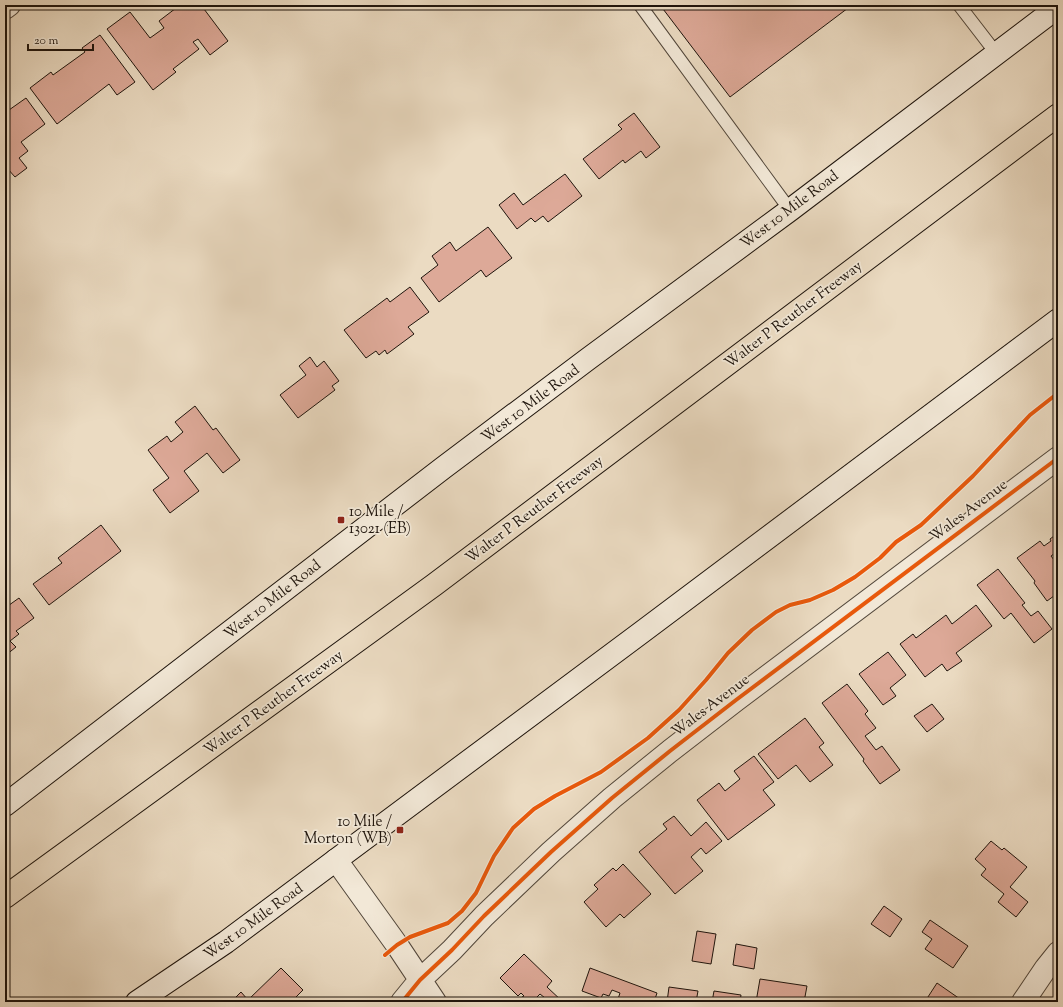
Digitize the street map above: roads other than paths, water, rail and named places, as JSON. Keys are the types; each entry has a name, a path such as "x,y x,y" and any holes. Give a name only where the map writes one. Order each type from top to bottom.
{"highway":[{"name":"Walter P Reuther Freeway","path":"5,897 434,585 1058,115"}],"main road":[{"path":"5,8 9,5"},
{"name":"West 10 Mile Road","path":"5,805 431,477 790,210 1058,6"},
{"name":"West 10 Mile Road","path":"137,1002 226,942 636,637 1058,320"},
{"name":"Wales Avenue","path":"402,1002 420,980 545,857 612,798 670,750 1058,458"},
{"path":"336,860 435,1002"},
{"path":"1023,1002 1058,953"}],"lane":[{"path":"640,5 790,210"},
{"path":"959,5 996,53"}],"place":[{"name":"10 Mile / 13021 (EB)","path":"341,520"},
{"name":"10 Mile / Morton (WB)","path":"400,830"}]}
